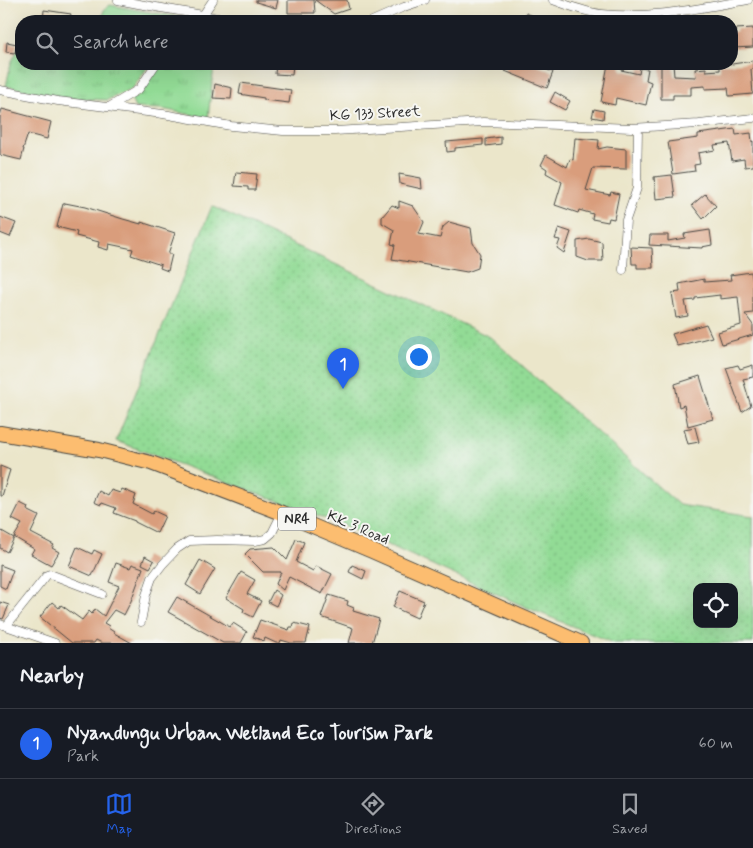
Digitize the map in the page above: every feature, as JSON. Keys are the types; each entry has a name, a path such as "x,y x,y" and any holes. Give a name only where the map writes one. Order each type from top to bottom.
{"highway":[{"name":"KK 3 Road","path":"0,433 99,450 151,463 282,513 581,643"}],"street":[{"path":"118,0 203,15 213,0"},
{"path":"386,15 424,0"},
{"path":"553,0 601,14 642,15 748,0"},
{"path":"109,107 139,89 152,70"},
{"name":"KG 133 Street","path":"0,90 58,101 164,114 231,126 283,131 335,131 483,122 638,128 753,118"},
{"path":"623,270 626,220 638,188 638,128"},
{"path":"141,622 152,578 177,549 189,541 255,541 265,539 272,533 282,513"},
{"path":"56,643 3,625 47,575 50,574 102,594"}],"green space":[{"path":"110,5 166,15 103,15 104,10"},
{"path":"15,55 15,70 146,70 132,89 107,100 64,98 6,86 11,63"},
{"path":"157,70 214,70 208,118 162,109 135,108 131,99 138,96"},
{"path":"212,206 490,337 679,505 753,516 753,643 613,643 528,608 346,526 116,441"}],"building":[{"path":"256,0 278,0 276,8 256,2"},
{"path":"288,0 314,0 315,13 288,13"},
{"path":"315,0 347,0 349,9 334,14"},
{"path":"44,10 71,14 71,15 44,15"},
{"path":"753,28 753,47 738,48 738,29"},
{"path":"7,42 15,44 15,53 6,52"},
{"path":"753,61 753,68 751,69 753,94 729,96 728,88 705,89 705,86 691,87 691,95 673,95 673,99 661,99 661,70 674,70 674,76 696,77 695,70 738,70 738,63"},
{"path":"275,70 292,70 292,75 275,74"},
{"path":"548,70 553,72 547,88 505,71"},
{"path":"607,70 621,70 639,74 640,70 648,70 646,80 651,82 646,105 616,98 615,105 601,102"},
{"path":"241,83 291,90 289,103 239,94"},
{"path":"215,84 232,88 231,99 213,98"},
{"path":"555,92 570,101 565,110 550,102"},
{"path":"2,109 51,122 47,139 28,134 21,160 0,155 0,117"},
{"path":"594,109 604,111 603,119 592,117"},
{"path":"735,129 736,135 751,133 753,141 753,166 745,167 744,159 732,161 729,143 714,145 715,150 698,153 700,164 694,165 695,171 673,174 668,142 698,138 698,134"},
{"path":"501,137 501,144 486,146 486,139"},
{"path":"575,138 599,140 598,149 607,147 626,149 626,169 593,168 586,190 610,195 611,192 619,194 614,219 609,218 608,222 592,219 593,214 579,210 578,213 555,205 562,182 546,173 547,169 541,165 546,155 567,167 570,159 573,160"},
{"path":"483,139 483,145 455,148 455,151 447,152 446,142"},
{"path":"236,172 257,174 255,190 248,190 248,187 234,186"},
{"path":"399,174 421,178 422,189 400,184"},
{"path":"672,175 675,197 656,199 654,177"},
{"path":"705,194 716,206 703,219 692,205"},
{"path":"399,201 413,206 424,222 419,234 440,238 443,227 449,222 471,228 473,243 480,254 478,268 467,272 392,259 395,245 391,244 394,230 382,223 382,217 392,205 399,208"},
{"path":"63,204 141,224 141,222 175,233 168,254 172,254 168,271 160,268 161,265 131,255 133,249 109,244 108,250 98,247 99,242 76,236 77,232 57,227"},
{"path":"0,217 16,223 10,237 0,233"},
{"path":"559,228 571,232 564,253 557,248 560,240 555,239"},
{"path":"710,230 712,245 702,248 649,245 650,235 668,235 668,241 685,238 684,234"},
{"path":"589,239 602,242 603,261 588,261 577,257 577,241"},
{"path":"631,247 652,248 653,268 637,268 637,264 632,264"},
{"path":"751,272 753,282 753,313 745,314 753,325 753,335 722,344 718,332 741,325 738,297 720,299 720,295 685,301 688,316 676,318 672,293 680,292 679,284 704,279 704,282 731,280 730,275"},
{"path":"706,324 712,337 677,346 672,334"},
{"path":"738,365 740,369 753,365 753,377 743,379 751,406 742,412 726,368"},
{"path":"700,376 713,419 688,426 684,405 679,407 675,384"},
{"path":"695,427 699,442 688,444 684,429"},
{"path":"0,466 10,470 2,496 0,496"},
{"path":"122,489 136,495 133,504 152,514 154,511 165,516 157,533 135,521 114,513 116,508 94,502 99,491 108,496 111,490 120,493"},
{"path":"20,503 28,507 27,510 39,516 31,533 54,545 52,548 59,552 51,565 31,554 34,549 14,537 22,524 12,519"},
{"path":"0,530 14,538 7,552 0,548"},
{"path":"296,539 304,542 296,562 313,571 316,566 332,574 322,594 289,577 283,590 276,584 281,572 263,572 245,554 250,549 274,547 287,560"},
{"path":"77,547 92,554 94,550 102,554 92,576 69,566"},
{"path":"145,556 154,561 150,568 142,564"},
{"path":"200,560 215,569 200,594 186,585"},
{"path":"116,563 130,568 132,564 143,568 124,615 114,610 104,623 114,633 132,643 102,643 96,640 94,643 72,643 40,617 52,602 59,608 61,605 82,620 89,611 92,614 95,609 104,616 119,586 109,582"},
{"path":"0,565 13,570 6,589 0,586"},
{"path":"352,565 366,571 363,579 349,572"},
{"path":"241,572 255,580 247,594 261,601 253,617 243,612 244,609 226,598"},
{"path":"274,590 281,595 276,606 268,602"},
{"path":"400,591 424,601 417,618 393,607"},
{"path":"329,595 348,601 347,605 354,608 353,611 379,619 372,643 349,643 353,628 321,617"},
{"path":"177,597 230,627 233,623 247,632 241,643 223,643 168,612"},
{"path":"0,602 9,605 3,619 0,618"},
{"path":"260,620 289,630 290,627 293,627 294,623 310,627 306,643 291,643 281,640 280,643 276,643 265,638 264,641 253,637"}],"place":[{"name":"Nyandungu Urban Wetland Eco Tourism Park","path":"343,389"}]}
